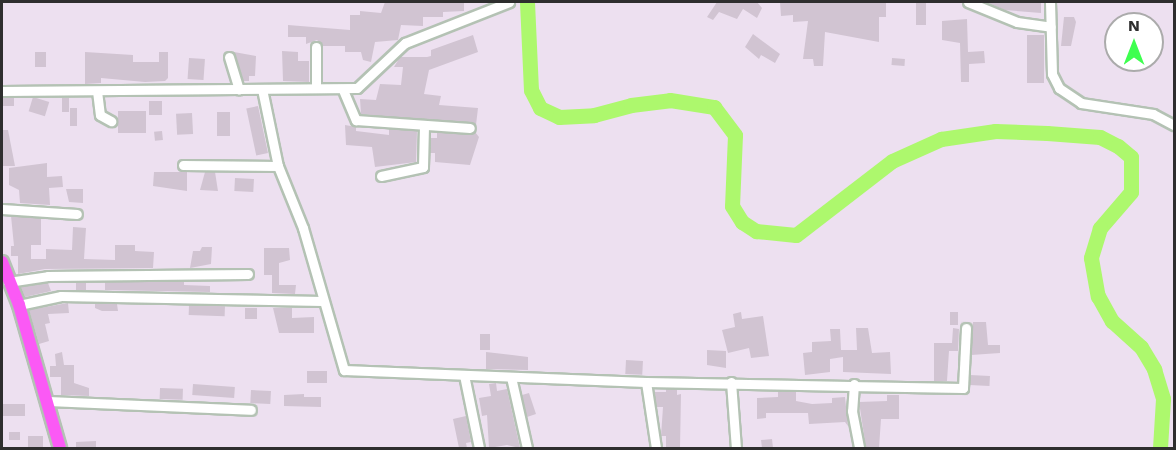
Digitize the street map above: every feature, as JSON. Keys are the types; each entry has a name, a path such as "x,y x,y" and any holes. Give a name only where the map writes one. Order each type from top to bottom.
{"main road":[{"path":"2,262 19,305 60,448"}],"street":[{"path":"968,2 1017,22 1051,27"},
{"path":"1050,2 1052,74 1066,95 1081,103 1153,114 1174,125"},
{"path":"2,91 316,88 343,90 365,84 405,43 506,3"},
{"path":"316,47 316,88"},
{"path":"229,57 239,89"},
{"path":"262,89 278,166 303,228 322,301 344,370 646,382 854,384 963,388 966,328"},
{"path":"343,90 356,120 424,127 470,128"},
{"path":"97,91 100,115 111,121"},
{"path":"381,176 423,167 424,127"},
{"path":"183,165 278,166"},
{"path":"2,209 77,214"},
{"path":"8,282 48,276 248,274"},
{"path":"19,305 60,296 322,301"},
{"path":"464,375 479,448"},
{"path":"511,377 527,448"},
{"path":"646,382 656,448"},
{"path":"731,382 736,448"},
{"path":"854,384 852,411 858,448"},
{"path":"47,401 251,410"}],"building":[{"path":"385,2 464,2 464,11 443,12 443,17 423,17 423,26 401,25 398,40 375,42 371,62 363,60 361,52 345,52 345,46 323,46 317,40 306,44 306,37 288,37 288,25 350,30 350,15 360,15 360,11 381,13"},
{"path":"717,2 757,2 762,8 757,18 743,9 737,19 719,12 713,20 707,17"},
{"path":"780,2 886,2 886,17 879,17 879,42 825,32 823,66 814,66 813,59 803,59 808,21 793,22 793,15 781,16"},
{"path":"986,2 1041,2 1041,13 1005,10"},
{"path":"916,3 926,3 926,25 916,25"},
{"path":"1064,17 1074,17 1076,22 1071,46 1061,46"},
{"path":"967,19 968,52 984,51 985,63 969,64 969,82 961,82 960,43 942,40 942,21"},
{"path":"753,34 780,54 775,63 761,55 759,59 745,47"},
{"path":"473,35 478,52 429,70 424,94 441,96 439,105 478,108 476,125 361,114 360,99 376,100 380,84 401,85 403,67 394,67 400,57 431,56 431,50"},
{"path":"1027,35 1044,35 1044,83 1027,83"},
{"path":"282,51 298,52 298,61 309,61 309,82 283,81"},
{"path":"35,52 46,52 46,67 35,67"},
{"path":"85,52 133,55 133,62 159,62 159,52 168,52 168,78 165,81 145,82 101,78 101,83 85,84"},
{"path":"234,52 256,56 255,76 249,76 249,81 243,81"},
{"path":"189,58 205,59 203,80 188,79"},
{"path":"892,58 905,59 904,66 892,65"},
{"path":"33,97 49,102 45,116 29,111"},
{"path":"2,98 14,98 14,106 2,106"},
{"path":"62,98 69,98 69,112 62,112"},
{"path":"149,101 162,101 162,115 149,115"},
{"path":"258,106 268,153 256,155 246,108"},
{"path":"70,108 77,108 77,126 70,126"},
{"path":"118,111 146,111 146,133 118,133"},
{"path":"217,112 230,112 230,136 217,136"},
{"path":"192,113 193,134 177,135 176,114"},
{"path":"345,125 356,127 356,131 389,135 389,129 417,131 416,162 375,167 372,147 346,145"},
{"path":"2,130 8,130 15,166 2,166"},
{"path":"162,131 163,140 155,141 154,132"},
{"path":"437,132 475,132 479,137 470,165 435,162 435,153 430,153 430,138 437,138"},
{"path":"47,163 47,177 62,176 63,187 49,188 50,205 20,203 19,190 9,185 9,168"},
{"path":"154,172 187,172 187,191 153,186"},
{"path":"205,172 215,172 218,191 200,190"},
{"path":"235,178 254,179 253,192 234,191"},
{"path":"66,189 83,189 83,203 69,202"},
{"path":"11,216 41,218 41,245 31,245 31,259 46,259 46,249 72,250 73,227 86,228 84,259 115,260 115,245 135,245 135,251 154,252 153,268 45,269 18,274 18,256 11,256 11,246 14,246"},
{"path":"202,247 212,247 211,264 190,268 193,251 200,251"},
{"path":"264,248 289,248 290,260 279,263 279,285 296,285 295,294 272,293 272,275 264,275"},
{"path":"184,281 184,285 210,286 210,292 105,290 105,282"},
{"path":"76,282 86,282 86,290 76,290"},
{"path":"48,283 51,291 25,297 21,287"},
{"path":"68,303 69,313 48,314 50,323 45,324 49,341 39,344 29,310"},
{"path":"95,303 117,304 118,311 102,311 95,308"},
{"path":"189,305 225,306 225,316 189,315"},
{"path":"245,308 257,308 257,319 245,319"},
{"path":"273,308 292,308 292,318 314,317 314,333 279,333"},
{"path":"741,312 742,319 763,316 769,356 751,358 749,348 728,353 722,330 735,327 733,314"},
{"path":"950,312 958,312 958,325 950,325"},
{"path":"973,322 986,322 988,345 1000,345 1000,353 971,355"},
{"path":"856,328 868,328 872,353 890,352 891,374 843,372 843,357 830,359 830,372 805,375 803,353 812,352 812,342 831,341 830,329 840,329 841,350 857,350"},
{"path":"953,328 959,329 958,351 949,351 947,381 934,381 934,343 952,343"},
{"path":"480,334 490,334 490,350 480,350"},
{"path":"707,350 726,351 726,368 707,365"},
{"path":"62,352 64,365 74,365 74,383 89,388 89,396 61,395 61,377 50,377 50,366 56,366 55,354"},
{"path":"486,352 528,357 528,370 486,369"},
{"path":"626,360 643,361 642,375 625,374"},
{"path":"307,371 327,371 327,383 307,383"},
{"path":"970,375 990,376 989,386 969,385"},
{"path":"496,383 497,391 507,389 520,448 507,445 489,448 487,415 482,416 479,398 491,396 489,384"},
{"path":"193,384 235,387 234,398 192,395"},
{"path":"160,388 183,389 183,400 160,399"},
{"path":"666,389 677,389 677,395 681,394 680,448 666,448 666,436 661,436 663,407 657,407 654,392 666,392"},
{"path":"251,390 271,391 270,404 250,403"},
{"path":"778,391 796,392 796,401 812,404 832,403 832,398 845,397 848,426 845,422 809,424 808,413 766,413 766,418 757,419 757,398 778,397"},
{"path":"529,393 536,414 527,417 522,395"},
{"path":"304,394 304,397 321,397 321,407 284,406 284,395"},
{"path":"887,395 899,395 899,419 881,419 879,448 866,448 859,402 887,401"},
{"path":"2,404 25,404 25,416 2,416"},
{"path":"466,416 471,442 466,443 467,448 459,448 453,419"},
{"path":"9,432 20,432 20,440 9,440"},
{"path":"28,436 43,436 43,448 28,448"},
{"path":"772,439 773,448 762,448 761,440"},
{"path":"96,441 96,448 76,448 76,442"}],"waterway":[{"path":"527,2 531,90 540,108 559,117 594,115 631,105 670,100 714,107 735,135 732,206 742,222 756,231 796,235 892,161 941,139 995,131 1047,133 1100,137 1118,146 1131,157 1131,192 1100,228 1091,258 1098,296 1112,321 1141,347 1154,369 1163,399 1160,448"}]}
